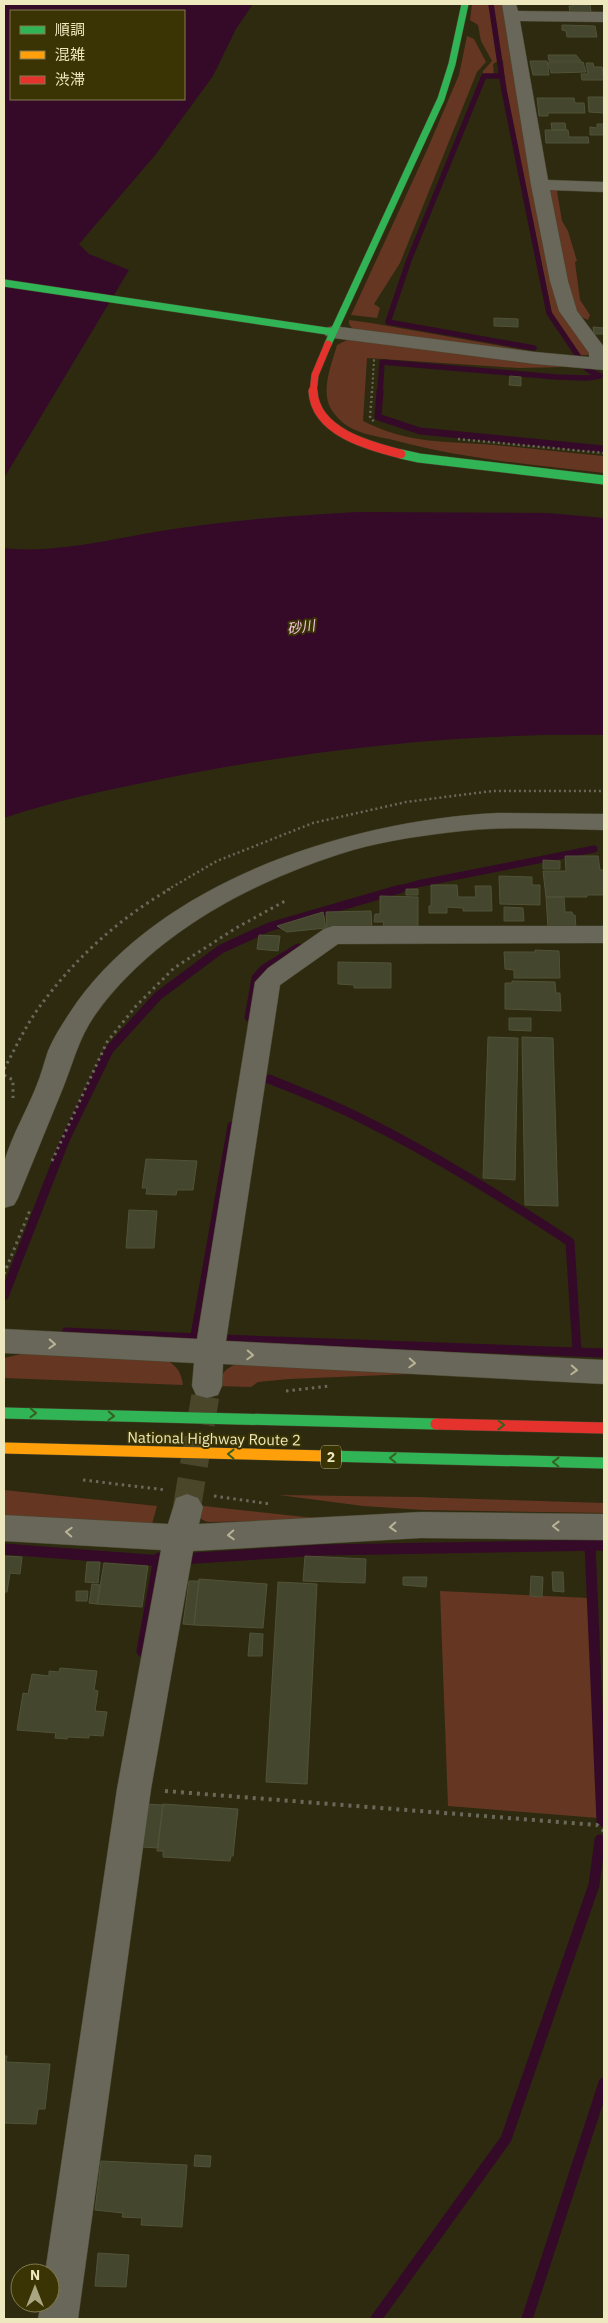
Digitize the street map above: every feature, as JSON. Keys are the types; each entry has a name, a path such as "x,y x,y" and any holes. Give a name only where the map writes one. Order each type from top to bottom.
{"main road":[{"path":"465,4 452,64 440,99 333,332 316,377 313,395 318,410 330,424 349,436 377,448 419,458 604,480"},
{"path":"4,283 333,332"},
{"name":"National Highway Route 2","path":"4,1413 604,1428"},
{"path":"304,1421 536,1414"},
{"name":"National Highway Route 2","path":"4,1448 604,1463"}],"street":[{"path":"333,332 592,363 599,353 568,311 559,281 509,10 604,17"},
{"path":"540,185 604,187"},
{"path":"4,1198 64,1046 92,1003 128,964 156,939 200,908 247,883 293,863 345,845 400,833 465,823 511,820 604,822"},
{"path":"207,1386 209,1353 268,982 333,935 604,935"},
{"path":"4,1341 604,1372"},
{"path":"58,2319 134,1789 177,1552 190,1498"},
{"path":"4,1528 177,1552 421,1525 604,1527"}],"path":[{"path":"377,423 370,418 374,360 380,360"},
{"path":"452,439 604,453"},
{"path":"571,790 604,791"},
{"path":"50,1166 108,1042 136,1006 174,968 236,928 285,901"},
{"path":"4,1075 13,1080 14,1098 11,1107"},
{"path":"4,1274 34,1201"},
{"path":"75,1479 190,1498 278,1505"},
{"path":"134,1789 597,1825 604,1831"}],"shaded area":[{"path":"472,4 489,4 498,61 493,64 494,76 483,76 483,71 492,61 481,41 478,25 470,20"},
{"path":"492,4 504,4 536,190 591,355 579,355 552,313 505,86 503,61 501,60"},
{"path":"467,36 474,39 486,62 477,72 400,263 374,304 380,308 377,318 351,315 427,150 459,75"},
{"path":"554,188 563,188 557,191 562,221 568,231 577,261 575,262 580,300 590,315 588,320 575,314 548,191"},
{"path":"349,320 535,352 364,332 352,328"},
{"path":"349,339 567,367 518,368 367,358 363,421 411,438 604,456 604,473 500,461 448,452 373,436 349,427 338,418 329,405 327,382 337,345"},
{"path":"21,1354 161,1357 177,1368 183,1385 4,1378 4,1358"},
{"path":"239,1363 435,1373 289,1379 258,1382 251,1387 218,1386 225,1372 230,1367"},
{"path":"4,1490 157,1506 152,1524 120,1526 4,1522"},
{"path":"279,1495 604,1503 604,1513 423,1510 363,1506"},
{"path":"195,1505 333,1520 208,1522 202,1520"},
{"path":"440,1591 589,1598 598,1818 448,1806"}],"water":[{"path":"4,4 253,4 236,29 213,76 156,154 79,244 89,254 129,270 4,478"},
{"name":"砂川","path":"358,512 548,513 604,518 604,735 552,735 447,740 395,744 290,757 187,774 118,788 49,804 4,818 4,548 48,549 209,524"}],"building":[{"path":"573,4 590,4 591,12 570,12 569,6 573,6"},
{"path":"562,25 595,26 597,37 567,37 566,31 562,30"},
{"path":"548,55 576,55 581,61 549,61"},
{"path":"530,61 547,61 548,66 549,62 583,62 586,72 551,73 550,68 548,68 549,75 533,75"},
{"path":"586,63 593,63 594,67 602,67 604,80 582,80 581,74 588,74"},
{"path":"588,97 604,97 604,113 589,112"},
{"path":"537,98 574,98 575,103 584,103 585,113 548,113 548,116 539,116"},
{"path":"551,123 565,123 566,130 552,130"},
{"path":"597,124 604,124 604,135 590,135 590,127 597,128"},
{"path":"545,130 568,130 569,137 588,137 589,143 546,143"},
{"path":"494,318 518,319 518,327 494,326"},
{"path":"593,327 604,328 604,334 594,334"},
{"path":"510,376 521,377 521,386 509,385"},
{"path":"565,856 598,856 600,870 604,870 604,895 546,897 543,871 566,871"},
{"path":"543,860 560,861 560,869 543,869"},
{"path":"499,876 532,877 532,885 540,885 540,905 500,904"},
{"path":"431,885 457,885 458,897 476,897 475,886 491,886 492,911 463,911 463,908 447,907 447,913 429,913"},
{"path":"406,889 418,889 418,895 406,895"},
{"path":"380,896 418,897 418,926 383,926 384,922 374,922 375,914 380,914"},
{"path":"546,897 564,897 565,912 572,912 575,915 576,928 548,928"},
{"path":"504,907 523,908 524,921 504,921"},
{"path":"371,911 372,928 327,928 326,912"},
{"path":"323,912 326,928 287,932 277,926"},
{"path":"259,935 280,936 278,951 257,949"},
{"path":"535,950 559,951 560,978 514,978 514,970 505,969 504,952 535,952"},
{"path":"338,962 391,963 391,988 354,988 354,985 338,984"},
{"path":"512,981 555,982 556,993 560,993 561,1011 505,1009 505,983 512,983"},
{"path":"509,1018 531,1018 531,1031 509,1030"},
{"path":"488,1037 518,1038 515,1180 483,1178"},
{"path":"522,1037 553,1038 558,1206 525,1205"},
{"path":"146,1159 197,1161 193,1190 177,1190 176,1195 146,1194 147,1188 142,1188"},
{"path":"129,1210 157,1211 154,1248 126,1248"},
{"path":"4,1556 22,1557 20,1574 10,1573 7,1592 4,1592"},
{"path":"305,1556 366,1559 365,1583 303,1581"},
{"path":"87,1562 100,1562 98,1583 85,1582"},
{"path":"104,1563 148,1566 142,1607 97,1604"},
{"path":"552,1572 563,1572 564,1592 553,1591"},
{"path":"531,1576 543,1577 542,1597 530,1596"},
{"path":"403,1577 427,1577 426,1587 403,1585"},
{"path":"199,1579 267,1584 263,1628 194,1625"},
{"path":"189,1581 199,1581 194,1625 183,1624"},
{"path":"278,1582 317,1584 307,1784 266,1782"},
{"path":"92,1584 100,1585 97,1604 89,1603"},
{"path":"76,1591 88,1591 87,1601 76,1601"},
{"path":"250,1633 263,1634 262,1656 248,1656"},
{"path":"60,1668 97,1671 94,1690 98,1691 95,1711 107,1712 103,1736 89,1735 89,1738 68,1737 67,1739 55,1738 56,1733 17,1730 23,1693 28,1694 32,1674 49,1676 49,1671 59,1672"},
{"path":"147,1804 163,1805 158,1848 141,1847"},
{"path":"163,1804 238,1809 233,1856 231,1856 230,1861 163,1857 163,1851 157,1851"},
{"path":"4,2056 7,2056 6,2062 50,2064 45,2109 38,2109 36,2124 4,2123"},
{"path":"195,2155 211,2156 210,2167 194,2166"},
{"path":"101,2161 187,2165 182,2227 141,2225 142,2218 122,2217 123,2213 95,2210"},
{"path":"98,2253 129,2255 126,2287 95,2286"}],"waterway":[{"path":"491,4 502,76"},
{"path":"502,76 484,76 409,260 388,322 534,348"},
{"path":"380,393 382,362 556,377 587,378 600,376 587,369 549,313 502,76"},
{"path":"380,391 378,417 420,431 604,449"},
{"path":"396,890 417,884 594,849"},
{"path":"4,1296 65,1140 109,1050 158,996 221,949 269,927 400,889"},
{"path":"249,1017 256,978 264,969 298,948"},
{"path":"262,1079 269,1079 317,1098 390,1133 520,1209 570,1242 577,1352"},
{"path":"195,1338 232,1126"},
{"path":"66,1332 195,1338"},
{"path":"195,1338 200,1338"},
{"path":"223,1339 604,1353"},
{"path":"181,1559 322,1550 590,1545"},
{"path":"590,1545 602,1821"},
{"path":"590,1545 604,1545"},
{"path":"4,1549 159,1561"},
{"path":"142,1651 159,1561"},
{"path":"159,1561 163,1561"},
{"path":"376,2319 506,2139 594,1885 600,1840"},
{"path":"527,2319 604,2083"}],"tunnel":[{"path":"187,1507 207,1386"}],"traffic: fast":[{"path":"328,344 441,99 452,64 465,4"},
{"path":"4,283 333,332"},
{"path":"401,454 419,458 604,480"},
{"path":"4,1413 436,1424"},
{"path":"326,1456 604,1463"}],"traffic: slow":[{"path":"4,1448 326,1456"}],"traffic: jam":[{"path":"328,344 314,382 313,395 317,408 335,428 361,442 401,454"},
{"path":"436,1424 604,1428"}]}
